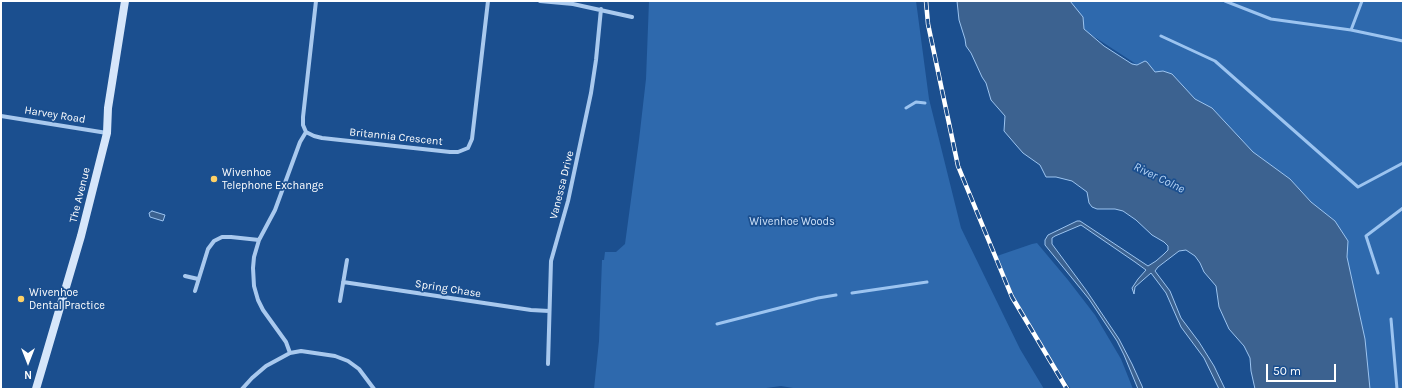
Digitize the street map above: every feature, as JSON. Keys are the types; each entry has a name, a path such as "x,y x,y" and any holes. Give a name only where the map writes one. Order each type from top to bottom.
{"main road":[{"name":"The Avenue","path":"36,389 81,236 107,133 108,108 125,1"}],"street":[{"path":"290,353 286,342 263,310 258,300 254,286 254,257 259,240 275,210 300,142 306,132 302,117 316,1"},
{"name":"Britannia Crescent","path":"306,132 322,138 450,152 458,152 468,148 472,139 488,1"},
{"path":"540,1 574,2 632,17"},
{"name":"Vanessa Drive","path":"548,364 551,261 568,201 588,107 596,60 601,9"},
{"name":"Harvey Road","path":"1,116 107,133"},
{"path":"195,291 208,249 214,240 222,237 231,237 259,240"},
{"path":"340,301 347,260"},
{"path":"185,276 198,279"},
{"name":"Spring Chase","path":"344,282 531,310 549,311"},
{"path":"242,389 266,366 290,353 307,351 336,356 354,365 374,389"}],"green space":[{"name":"Wivenhoe Woods","path":"649,1 916,1 929,99 961,228 1020,349 1044,389 799,389 781,386 759,389 594,389 599,341 602,260 604,260 605,252 616,252 625,244 646,79"},
{"path":"1023,1 1403,1 1403,389 1318,389","holes":["1090,34 1136,64 1128,62 1104,46"]},
{"path":"1037,243 1095,315 1121,359 1133,389 1071,389 1051,360 1021,312 997,256"}],"water":[{"name":"River Colne","path":"957,1 1070,1 1083,17 1084,29 1104,46 1132,64 1137,65 1145,61 1155,72 1163,71 1172,74 1195,99 1212,108 1253,152 1290,179 1311,202 1335,221 1348,241 1347,257 1365,339 1370,389 1255,389 1250,358 1244,346 1229,329 1219,307 1216,286 1204,272 1195,256 1186,250 1179,251 1155,271 1170,291 1181,318 1199,342 1214,366 1225,389 1219,389 1204,358 1181,327 1166,293 1151,273 1135,287 1134,294 1132,288 1146,270 1081,225 1055,236 1052,238 1052,244 1086,290 1119,339 1143,389 1138,389 1117,341 1089,299 1045,245 1045,240 1048,235 1077,221 1080,221 1148,266 1168,250 1168,246 1123,211 1115,209 1097,209 1092,207 1089,203 1087,192 1072,181 1056,177 1046,177 1040,165 1023,153 1016,145 1004,131 1005,116 991,100 986,83 966,46 959,20"},
{"path":"152,211 165,215 163,221 150,217 149,213"}],"waterway":[{"path":"1225,1 1271,19 1351,30 1403,41"},
{"path":"1351,30 1362,1"},
{"path":"1161,36 1215,61 1358,187 1403,163"},
{"path":"906,108 916,102 925,103"},
{"path":"1378,273 1366,236 1403,208"},
{"path":"852,293 927,282"},
{"path":"717,324 818,298 836,295"},
{"path":"1391,319 1397,389"}],"railway":[{"path":"926,1 928,24 958,166 1012,297 1067,389"}],"place":[{"name":"Wivenhoe Telephone Exchange","path":"214,179"},
{"name":"Wivenhoe Dental Practice","path":"21,299"}]}
